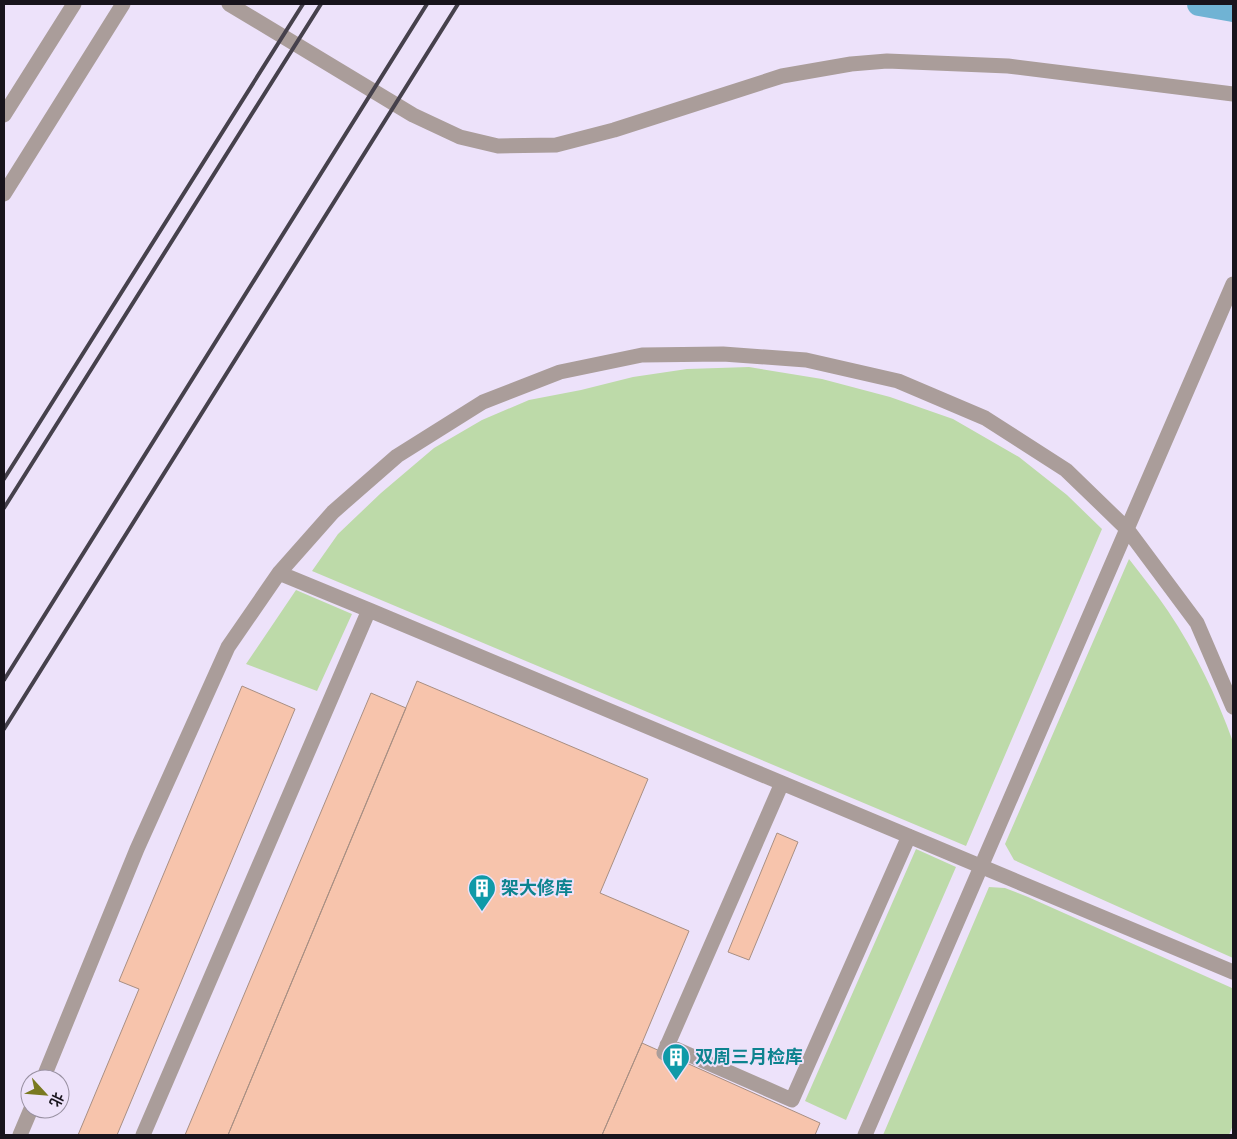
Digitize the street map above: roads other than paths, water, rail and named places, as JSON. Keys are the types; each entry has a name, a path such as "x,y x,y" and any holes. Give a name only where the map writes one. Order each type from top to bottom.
{"street":[{"path":"6,111 74,4"},
{"path":"4,194 123,4"},
{"path":"229,4 413,115 460,137 498,146 556,145 614,130 782,76 851,64 887,61 1008,66 1233,94"},
{"path":"865,1135 1233,284"},
{"path":"47,1069 137,849 228,647 279,573 333,512 397,456 484,402 560,372 642,356 723,354 806,360 898,381 985,418 1066,470 1127,529 1197,623 1233,707"},
{"path":"279,573 1233,972"},
{"path":"143,1135 369,610"},
{"path":"782,783 665,1049 790,1104 909,836"},
{"path":"20,1135 27,1119"}],"waterway":[{"path":"1199,4 1233,10"}],"railway":[{"path":"4,479 303,4"},
{"path":"4,508 321,4"},
{"path":"4,680 427,4"},
{"path":"4,729 458,4"}],"place":[{"name":"架大修库","path":"482,912"},
{"name":"双周三月检库","path":"676,1081"}]}
